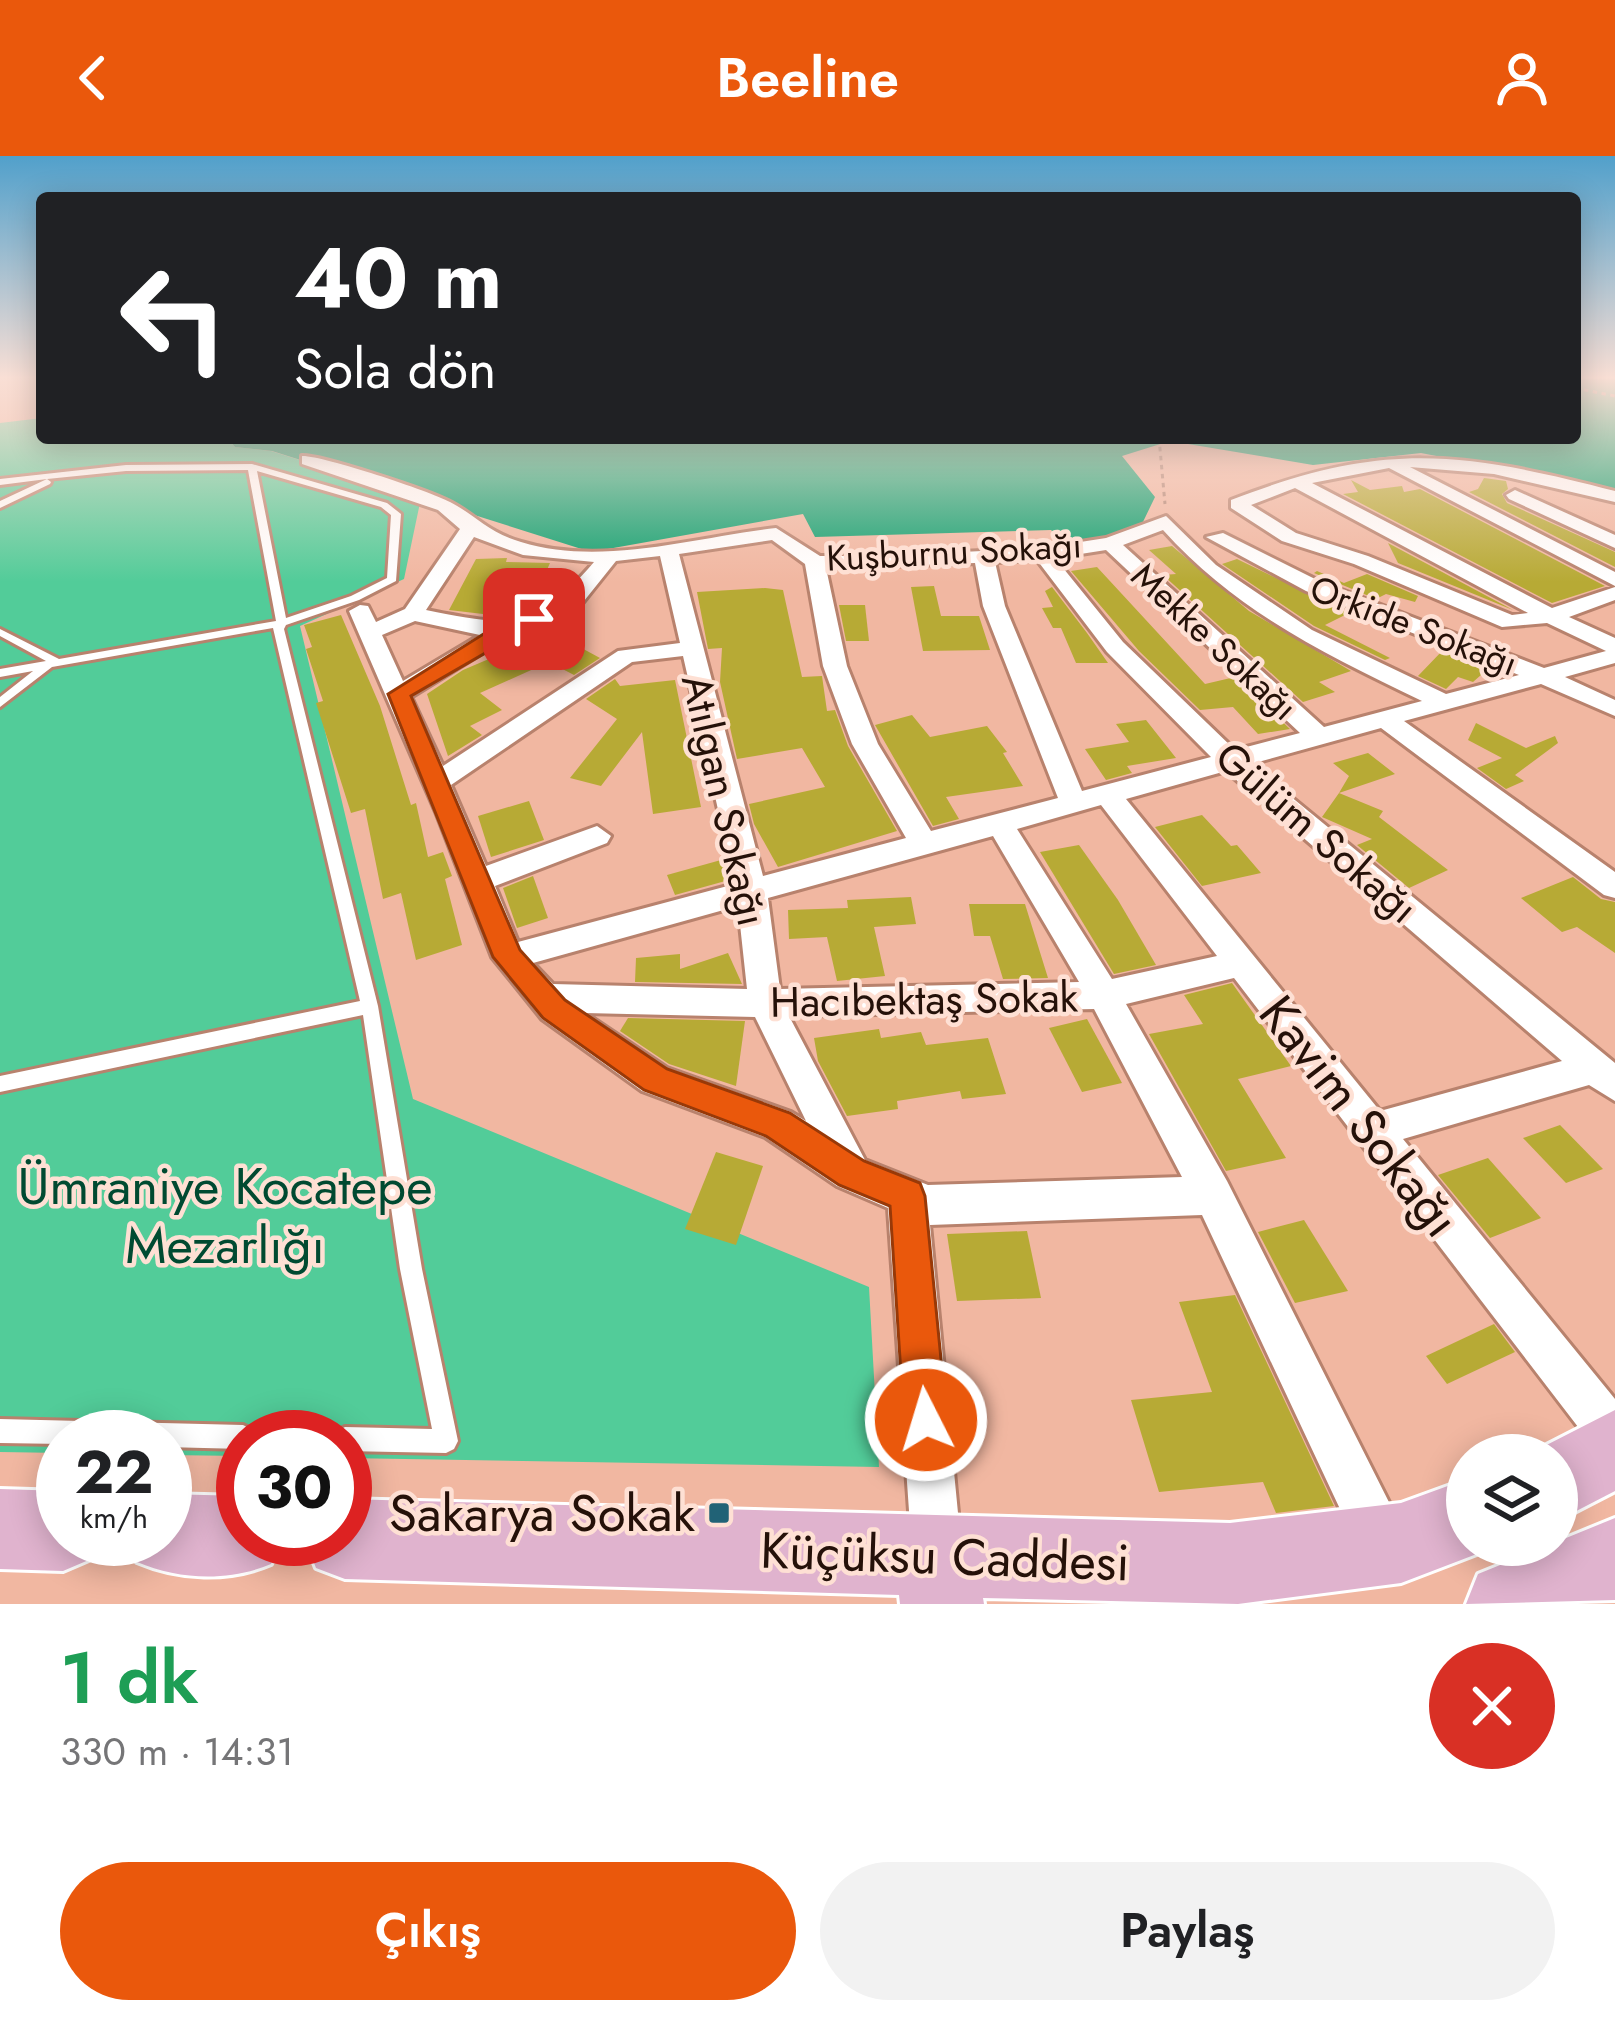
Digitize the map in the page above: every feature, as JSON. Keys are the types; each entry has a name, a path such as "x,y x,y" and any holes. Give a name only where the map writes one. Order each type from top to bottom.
{"main road":[{"path":"1578,1470 1615,1448"},
{"name":"Küçüksu Caddesi","path":"372,1541 939,1580 1230,1564 1384,1545 1446,1526"},
{"path":"0,1529 36,1530"},
{"path":"1508,1604 1615,1558"}],"street":[{"name":"Kuşburnu Sokağı","path":"308,460 445,506 470,528 524,550 669,552 776,534 815,562 1042,554 1110,543 1166,522"},
{"path":"1615,497 1474,466 1369,464 1297,482 1237,504 1289,536 1510,622 1550,616 1615,593"},
{"path":"1392,464 1615,580"},
{"path":"1297,482 1615,647"},
{"path":"1515,495 1615,542"},
{"path":"1166,522 1209,569 1304,635 1446,703"},
{"path":"413,614 470,528"},
{"name":"Orkide Sokağı","path":"1216,537 1287,578 1548,675 1615,709"},
{"name":"Mekke Sokağı","path":"1110,543 1184,616 1321,737"},
{"name":"Atılgan Sokağı","path":"669,552 752,891 765,1003 851,1173"},
{"path":"399,694 500,632 568,606 612,554"},
{"name":"Kavim Sokağı","path":"983,554 994,606 1091,800 1240,964 1615,1436"},
{"name":"Gülüm Sokağı","path":"1042,554 1115,647 1232,762 1605,1077"},
{"path":"815,562 835,666 866,744 925,844"},
{"path":"500,632 413,614 365,622 508,957 544,998 656,1080 778,1124 851,1173 928,1205 1213,1195"},
{"path":"437,782 626,656 691,648"},
{"path":"508,957 1615,656"},
{"path":"1386,719 1615,887"},
{"name":"Hacıbektaş Sokak","path":"544,998 765,1003 1104,995 1000,824"},
{"path":"478,881 598,836"},
{"path":"1240,964 1104,995 1213,1195 1384,1545"},
{"path":"1371,1131 1605,1077"},
{"path":"907,1196 939,1580"}],"lane":[{"path":"0,482 167,466 252,467 384,505 396,514 392,579 355,598 282,623 0,673"},
{"path":"252,467 282,623 278,628 370,1006 412,1269 446,1441 372,1440"},
{"path":"0,505 60,475"},
{"path":"0,632 54,660"},
{"path":"0,703 54,660"},
{"path":"0,1084 370,1006"},
{"path":"0,1431 216,1436"}],"path":[{"path":"1160,447 1166,522"}],"green space":[{"name":"Ümraniye Kocatepe Mezarlığı","path":"0,447 235,447 271,451 421,498 404,579 300,626 413,1099 869,1287 879,1467 372,1458 372,1410 216,1410 216,1456 192,1455 192,1410 36,1410 36,1453 0,1452"},
{"path":"235,447 1152,447 1122,456 1155,497 1141,526 1071,549 1051,530 815,537 803,514 591,552 272,451"},
{"path":"1203,447 1615,447 1615,491 1421,453 1313,465"}],"building":[{"path":"1484,478 1506,481 1508,489 1502,494 1507,503 1615,552 1615,567 1469,492 1478,489"},
{"path":"1351,480 1370,490 1420,489 1605,586 1552,603 1343,494 1358,492"},
{"path":"1388,543 1513,610 1398,563"},
{"path":"1172,546 1249,611 1351,671 1319,682 1335,692 1303,702 1163,575 1176,574 1149,550"},
{"path":"507,558 506,562 550,563 529,610 500,616 449,610 476,559"},
{"path":"1237,559 1349,613 1325,625 1390,658 1385,660 1314,626 1222,564"},
{"path":"1097,567 1205,684 1235,677 1290,729 1258,734 1233,707 1200,710 1139,651 1071,571"},
{"path":"1314,573 1344,583 1367,574 1418,596 1415,602 1386,594 1376,599"},
{"path":"934,586 941,616 979,616 990,650 923,651 911,587"},
{"path":"1052,587 1108,663 1076,663 1061,628 1053,628 1042,608 1053,607 1045,591"},
{"path":"783,590 802,677 822,676 827,711 835,710 848,746 897,831 778,867 754,824 749,804 825,787 802,748 737,759 720,682 722,648 708,649 697,592"},
{"path":"839,605 865,605 869,641 846,641"},
{"path":"341,615 380,706 411,805 416,803 428,857 443,852 452,876 445,879 462,945 416,960 401,893 383,899 365,809 351,813 316,703 323,701 306,649 312,647 304,625"},
{"path":"552,632 600,658 574,675 549,662 480,693 502,710 470,726 482,735 448,756 427,694 463,670"},
{"path":"1443,650 1489,668 1473,682 1458,677 1446,689 1418,676"},
{"path":"615,679 620,686 675,680 701,807 653,814 642,732 601,786 570,778 617,719 586,699"},
{"path":"912,715 930,737 987,726 1007,752 1003,753 1023,786 946,797 959,819 933,826 875,725"},
{"path":"1146,720 1176,758 1127,766 1132,773 1106,780 1085,749 1129,742 1116,724"},
{"path":"1476,723 1526,748 1555,736 1558,743 1515,775 1524,781 1506,789 1477,768 1502,758 1468,740"},
{"path":"1368,753 1395,774 1339,793 1349,776 1333,763"},
{"path":"1339,793 1383,811 1379,817 1448,870 1409,888 1357,845 1372,839 1322,817"},
{"path":"529,801 544,840 491,857 478,816"},
{"path":"1202,815 1261,873 1202,886 1155,827"},
{"path":"1079,845 1156,965 1114,974 1040,852"},
{"path":"721,860 729,880 675,895 667,875"},
{"path":"533,876 548,918 517,928 503,888"},
{"path":"1573,877 1601,899 1615,902 1615,953 1577,927 1562,932 1521,898"},
{"path":"911,897 916,924 874,927 885,976 837,981 827,937 789,939 788,910 848,908 847,900"},
{"path":"969,904 1025,904 1048,978 1003,979 990,936 974,936"},
{"path":"728,953 742,984 635,982 636,958 680,954 680,969"},
{"path":"1232,983 1291,1066 1238,1079 1286,1158 1226,1171 1149,1034 1203,1024 1184,995"},
{"path":"628,1018 745,1021 736,1086 669,1064 620,1031"},
{"path":"1087,1019 1122,1083 1082,1092 1049,1028"},
{"path":"879,1029 881,1038 921,1032 926,1045 988,1038 1006,1094 962,1099 960,1091 897,1101 898,1109 847,1116 818,1061 814,1038"},
{"path":"1560,1125 1603,1169 1566,1183 1523,1138"},
{"path":"716,1152 763,1166 736,1245 685,1229"},
{"path":"1488,1158 1541,1218 1490,1238 1438,1175"},
{"path":"1304,1220 1348,1291 1295,1303 1258,1232"},
{"path":"1027,1231 1041,1298 957,1301 947,1234"},
{"path":"1235,1295 1334,1506 1276,1513 1263,1482 1159,1492 1131,1400 1212,1392 1179,1302"},
{"path":"1494,1324 1515,1352 1447,1384 1426,1356"}],"place":[{"name":"Sakarya Sokak","path":"719,1513"}],"route":[{"path":"534,619 500,632 399,694 508,957 554,1009 656,1080 778,1124 851,1173 907,1196 926,1420"}]}
